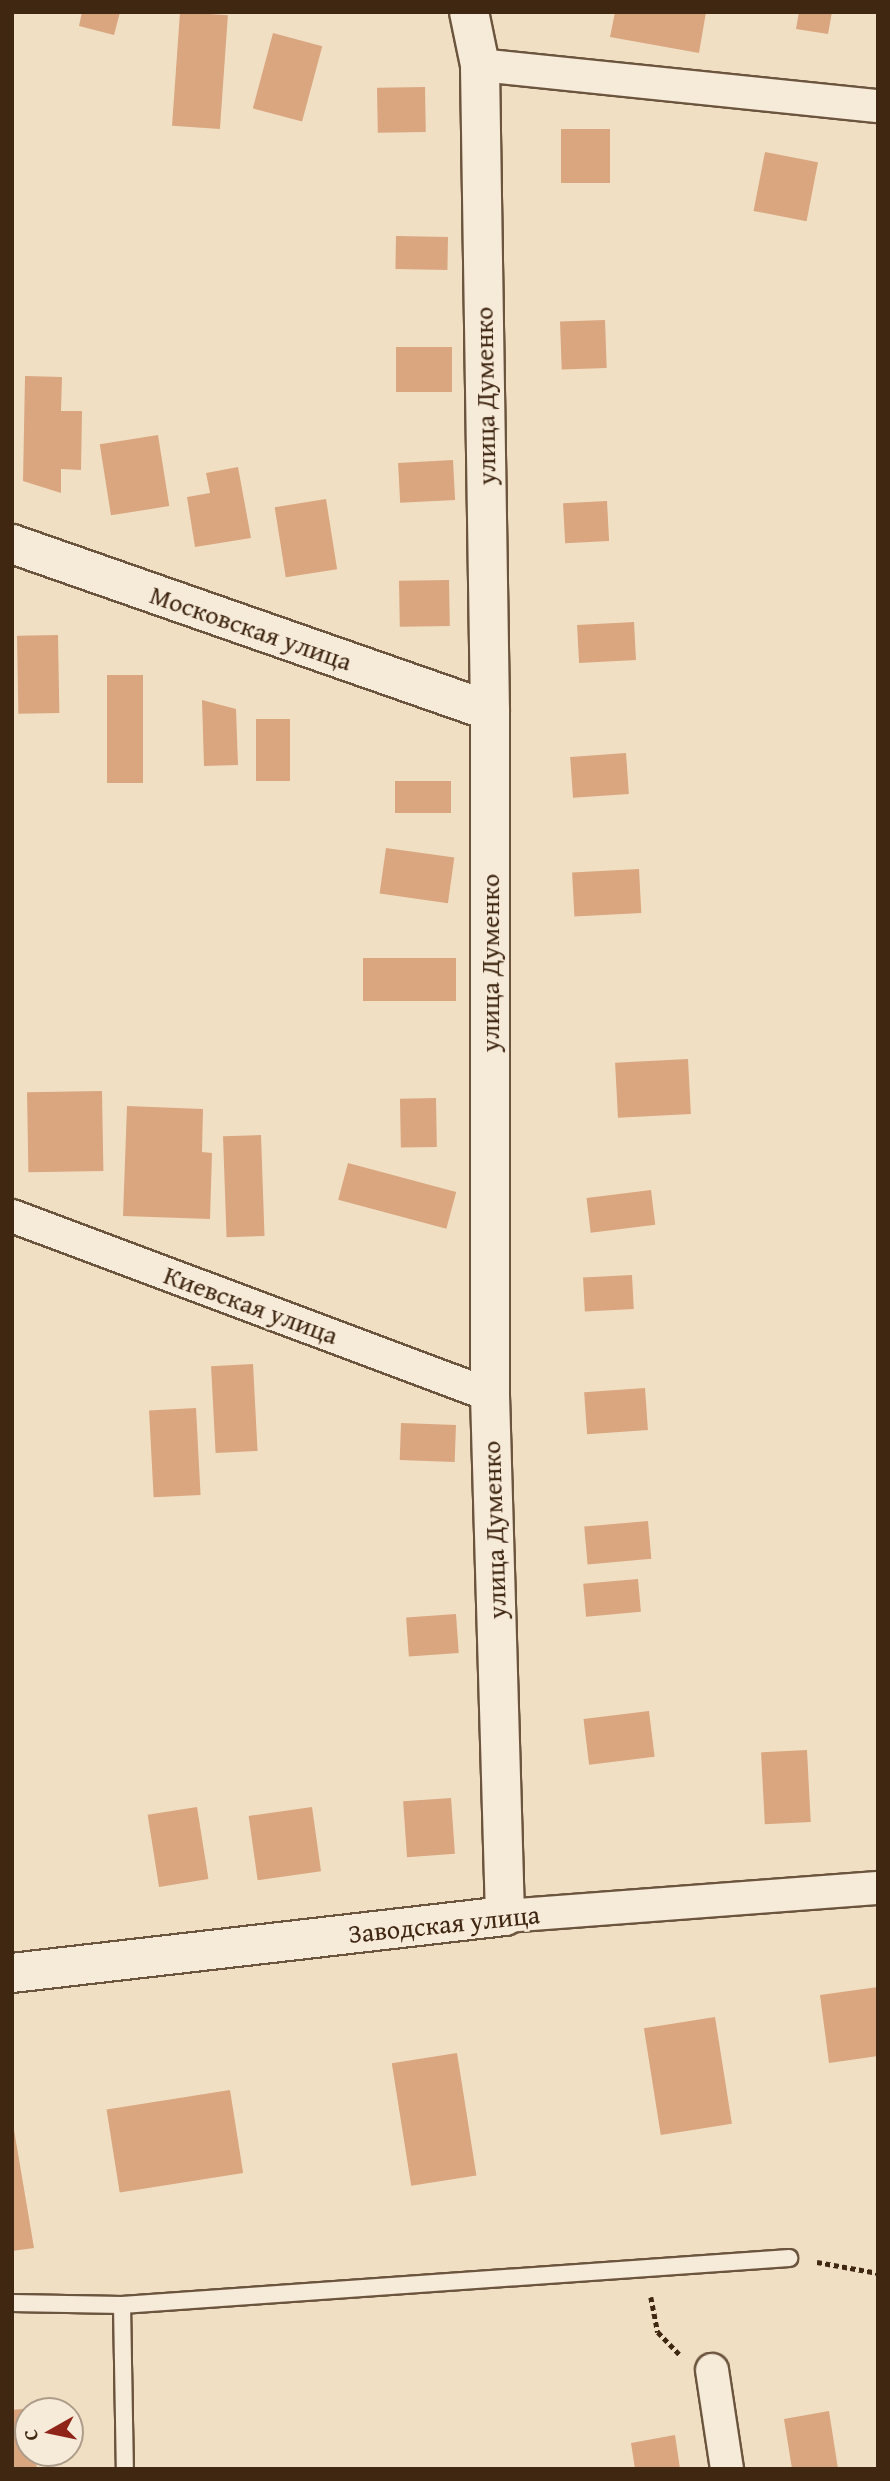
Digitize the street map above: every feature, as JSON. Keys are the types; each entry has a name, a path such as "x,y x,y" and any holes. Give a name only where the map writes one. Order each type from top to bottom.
{"street":[{"name":"улица Думенко","path":"469,12 480,65 490,711 490,1395 505,1916"},
{"path":"480,65 878,106"},
{"name":"Московская улица","path":"12,544 490,711"},
{"name":"Киевская улица","path":"12,1216 490,1395"},
{"name":"Заводская улица","path":"12,1973 505,1916 878,1888"},
{"path":"712,2370 727,2469"}],"lane":[{"path":"12,2303 122,2305 789,2258"},
{"path":"122,2305 125,2469"}],"path":[{"path":"789,2258 878,2273"},
{"path":"646,2270 657,2332 682,2358 712,2370"}],"building":[{"path":"82,12 120,12 114,35 79,26"},
{"path":"180,12 228,15 220,129 172,126"},
{"path":"615,12 706,12 699,53 610,37"},
{"path":"799,12 832,12 828,34 796,29"},
{"path":"273,33 322,46 302,122 253,108"},
{"path":"425,87 426,132 378,133 377,88"},
{"path":"561,129 610,129 610,183 561,183"},
{"path":"765,152 818,162 807,221 754,211"},
{"path":"396,236 448,237 447,270 395,269"},
{"path":"605,320 607,368 562,370 560,322"},
{"path":"396,347 452,347 452,392 396,392"},
{"path":"25,376 62,377 61,411 82,411 81,470 61,469 61,493 23,481"},
{"path":"158,435 169,506 111,515 100,444"},
{"path":"453,460 455,500 400,503 398,463"},
{"path":"238,467 251,538 195,547 187,497 210,493 206,473"},
{"path":"326,499 337,569 286,577 275,507"},
{"path":"607,501 609,541 565,543 563,503"},
{"path":"449,580 450,626 400,627 399,581"},
{"path":"634,622 636,660 579,663 577,625"},
{"path":"58,635 59,713 18,714 17,636"},
{"path":"107,675 143,675 143,783 107,783"},
{"path":"202,700 236,709 238,765 204,766"},
{"path":"256,719 290,719 290,781 256,781"},
{"path":"626,753 629,794 573,798 570,757"},
{"path":"395,781 451,781 451,813 395,813"},
{"path":"386,848 454,858 448,903 380,894"},
{"path":"639,869 641,913 574,916 572,873"},
{"path":"363,958 456,958 456,1001 363,1001"},
{"path":"688,1059 691,1114 618,1118 615,1063"},
{"path":"102,1091 103,1171 28,1172 27,1092"},
{"path":"436,1098 437,1147 401,1148 400,1099"},
{"path":"127,1106 203,1109 202,1152 212,1153 210,1219 123,1216"},
{"path":"261,1135 265,1236 227,1237 223,1136"},
{"path":"348,1163 456,1192 446,1229 338,1200"},
{"path":"651,1190 655,1225 591,1233 586,1198"},
{"path":"632,1275 634,1309 585,1312 583,1278"},
{"path":"253,1364 258,1451 216,1453 211,1366"},
{"path":"645,1388 648,1430 587,1434 584,1392"},
{"path":"196,1408 201,1495 154,1497 149,1410"},
{"path":"401,1423 456,1425 455,1462 400,1460"},
{"path":"648,1521 651,1559 588,1564 584,1527"},
{"path":"638,1579 641,1612 586,1617 583,1584"},
{"path":"456,1614 459,1653 409,1656 406,1617"},
{"path":"649,1711 655,1757 589,1765 583,1719"},
{"path":"807,1750 811,1822 765,1824 761,1752"},
{"path":"451,1798 455,1854 407,1857 403,1801"},
{"path":"197,1807 208,1879 159,1887 148,1815"},
{"path":"312,1807 321,1871 258,1880 249,1816"},
{"path":"878,1987 878,2056 829,2063 820,1995"},
{"path":"715,2017 732,2124 661,2135 644,2028"},
{"path":"457,2053 476,2175 411,2186 392,2063"},
{"path":"230,2090 243,2173 120,2193 107,2110"},
{"path":"12,2118 34,2248 12,2251"},
{"path":"12,2410 14,2467 37,2469 12,2469"},
{"path":"829,2411 838,2469 792,2469 784,2419"},
{"path":"675,2435 680,2469 635,2469 631,2443"}]}
